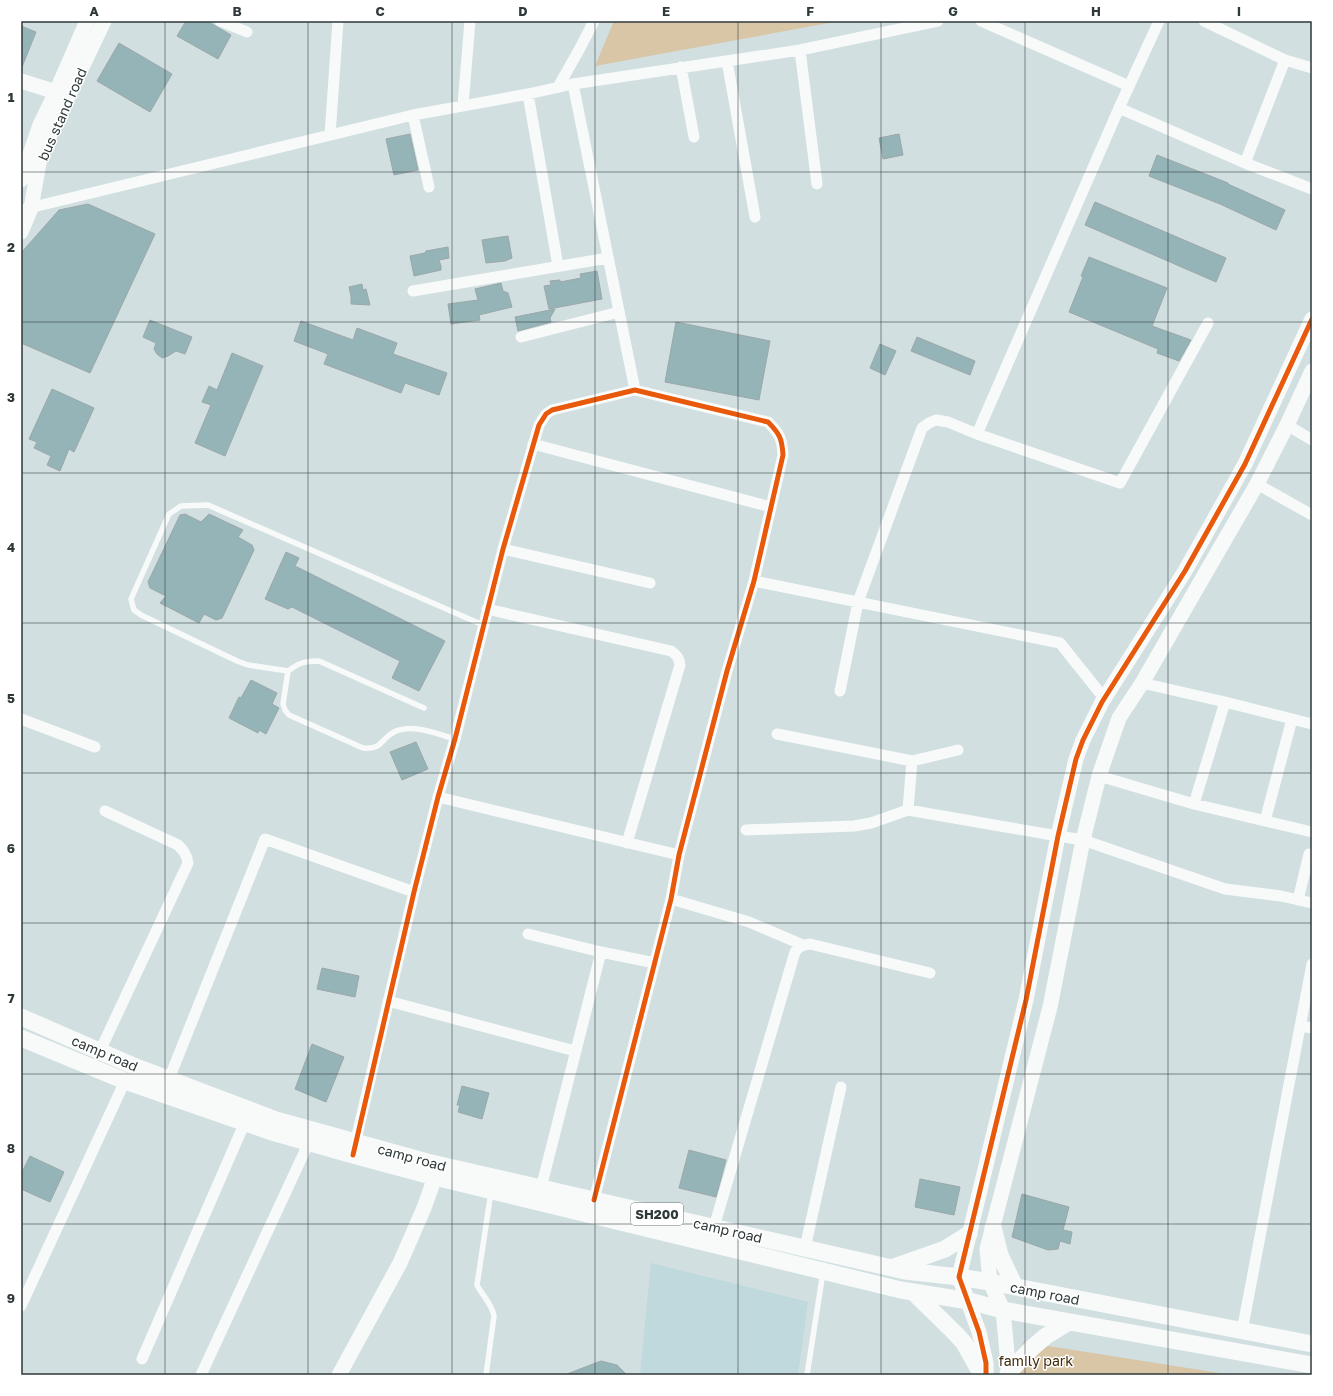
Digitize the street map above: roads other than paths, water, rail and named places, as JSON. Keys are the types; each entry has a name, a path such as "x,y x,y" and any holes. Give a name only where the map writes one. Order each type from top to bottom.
{"main road":[{"name":"camp road","path":"21,1017 100,1051 165,1086 245,1122 309,1142 354,1148 427,1162 905,1271 990,1282 1312,1344"},
{"name":"camp road","path":"21,1038 89,1067 125,1080 165,1086 276,1120 434,1177 913,1292 968,1301 1003,1310 1312,1365"},
{"path":"993,1227 1000,1254 1015,1287"},
{"path":"892,1268 945,1248 969,1234"},
{"path":"913,1292 960,1338 982,1375"},
{"path":"1008,1374 1032,1348 1046,1336 1069,1322"}],"street":[{"name":"bus stand road","path":"21,180 40,125 87,21"},
{"name":"bus stand road","path":"21,232 44,147 104,21"},
{"path":"220,21 247,32"},
{"path":"330,135 338,21"},
{"path":"463,105 470,21"},
{"path":"558,87 594,21"},
{"path":"26,209 413,115 528,94 573,84 800,50 938,21"},
{"path":"980,21 1129,86"},
{"path":"977,434 1119,108 1159,21"},
{"path":"1204,21 1285,60 1312,68"},
{"path":"800,50 817,184"},
{"path":"1245,163 1285,60"},
{"path":"727,61 755,217"},
{"path":"681,68 694,137"},
{"path":"21,81 56,92"},
{"path":"573,84 635,390"},
{"path":"528,94 558,266"},
{"path":"1119,108 1245,163 1312,189"},
{"path":"413,115 429,187"},
{"path":"413,291 608,258"},
{"path":"521,337 619,312"},
{"path":"986,1375 986,1363 979,1332 959,1277 1026,1000 1058,836 1076,759 1083,740 1104,698 1185,571 1245,464 1312,319"},
{"path":"840,691 858,602 922,428 936,420 948,422 977,434 1120,483 1208,323"},
{"path":"1008,1374 1003,1310 990,1282 987,1249 1050,1007 1084,840 1099,776 1119,718 1142,683 1257,484 1312,371"},
{"path":"354,1148 414,892 438,797 455,738 503,549 539,425 542,418 552,410 635,390 768,422 782,440 783,455 754,581 727,671 679,855 672,899 654,963 594,1200"},
{"path":"1287,425 1312,440"},
{"path":"533,444 771,507"},
{"path":"1257,484 1312,515"},
{"path":"503,549 650,583"},
{"path":"754,581 1060,643 1104,698"},
{"path":"487,609 671,651 677,656 680,665 627,843"},
{"path":"1142,683 1312,724"},
{"path":"1194,804 1225,702"},
{"path":"21,719 95,747"},
{"path":"1265,821 1292,719"},
{"path":"777,734 912,761 958,750"},
{"path":"908,810 912,761"},
{"path":"1099,776 1194,804 1312,832"},
{"path":"438,797 679,855"},
{"path":"746,830 854,826 871,823 908,810 1084,840 1225,889 1281,896 1312,903"},
{"path":"100,1051 188,863 187,856 178,845 105,811"},
{"path":"165,1086 265,839 414,892"},
{"path":"1298,900 1309,854 1312,855"},
{"path":"672,899 749,922 803,945 810,944 930,973"},
{"path":"528,934 600,952 654,963"},
{"path":"714,1227 795,952 803,945"},
{"path":"541,1188 600,952"},
{"path":"1242,1331 1312,964"},
{"path":"388,1001 576,1051"},
{"path":"1300,1026 1312,1028"},
{"path":"21,1306 125,1080"},
{"path":"805,1248 841,1087"},
{"path":"142,1360 245,1122"},
{"path":"201,1375 309,1142"},
{"path":"339,1375 400,1263 424,1208 434,1177"}],"lane":[{"path":"424,708 319,661 299,663 288,671 248,665 141,615 134,610 131,599 169,514 181,506 208,505 483,625"},
{"path":"288,671 283,704 284,710 289,715 363,748 370,749 377,747 393,732 403,729 413,728 455,738"},
{"path":"486,1375 494,1316 493,1311 477,1285 491,1191"},
{"path":"807,1375 823,1270"}],"park label":[{"name":"family park","path":"1036,1360"}]}
